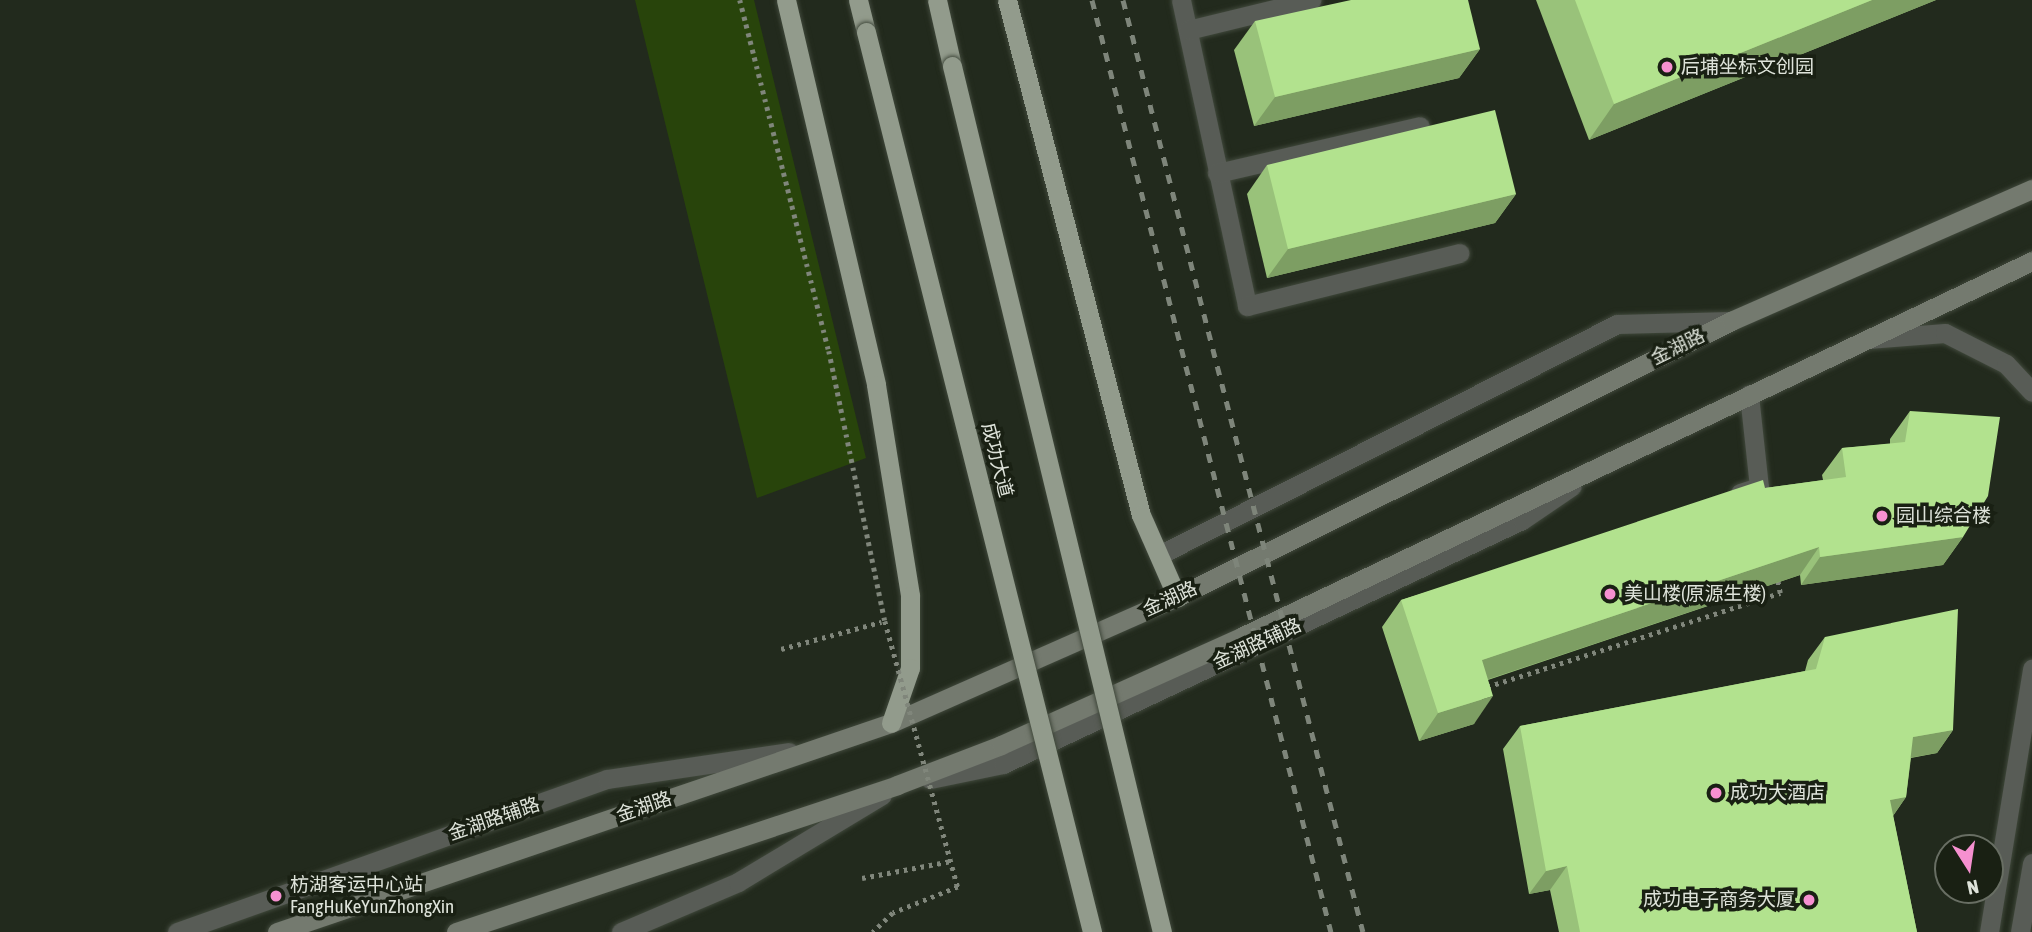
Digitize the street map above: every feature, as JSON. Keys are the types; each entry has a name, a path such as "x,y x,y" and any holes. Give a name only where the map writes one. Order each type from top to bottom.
{"highway":[{"path":"786,0 876,385 911,596 910,668 891,723"},
{"name":"成功大道","path":"858,0 1092,932"},
{"path":"937,0 1162,932"},
{"path":"1007,0 1141,515 1177,597"}],"main road":[{"name":"金湖路","path":"276,932 891,723 1177,597 1731,321 2032,188"},
{"path":"456,932 897,785 1000,745 1231,641 2032,261"}],"street":[{"path":"1181,0 1247,306 1459,253"},
{"path":"1188,30 1311,0"},
{"path":"1217,173 1420,126"},
{"path":"1159,555 1617,324 1731,321"},
{"path":"1867,340 1945,333 2006,364 2032,392"},
{"path":"1719,501 1759,487 1749,395"},
{"path":"1989,932 2032,668"},
{"name":"金湖路辅路","path":"177,932 607,779 821,747"},
{"path":"621,932 738,882 897,785"},
{"path":"2020,932 2032,863"}],"path":[{"path":"740,0 829,351 885,621 958,887 893,913 873,932"},
{"path":"1474,691 1780,593 1775,566"},
{"path":"781,649 885,621"},
{"path":"862,878 951,861"}],"green space":[{"path":"635,0 754,0 866,458 757,498"}],"building":[{"path":"1351,0 1468,0 1480,49 1275,97 1255,21"},
{"path":"1575,0 1872,0 1614,104"},
{"path":"1495,110 1516,194 1288,249 1267,165"},
{"path":"1910,411 2000,417 1988,496 1963,537 1820,557 1819,547 1482,660 1493,696 1438,713 1401,600 1763,480 1765,488 1846,477 1842,448 1905,442"},
{"path":"1958,609 1953,730 1913,737 1906,797 1890,800 1917,932 1580,932 1567,866 1546,871 1520,726 1816,669 1825,637"}],"railway":[{"path":"1092,0 1331,932"},
{"path":"1123,0 1363,932"}],"place":[{"name":"后埔坐标文创园","path":"1667,67"},
{"name":"园山综合楼","path":"1882,516"},
{"name":"美山楼(原源生楼)","path":"1610,594"},
{"name":"成功大酒店","path":"1716,793"},
{"name":"枋湖客运中心站 FangHuKeYunZhongXin","path":"276,896"},
{"name":"成功电子商务大厦","path":"1809,900"}]}
